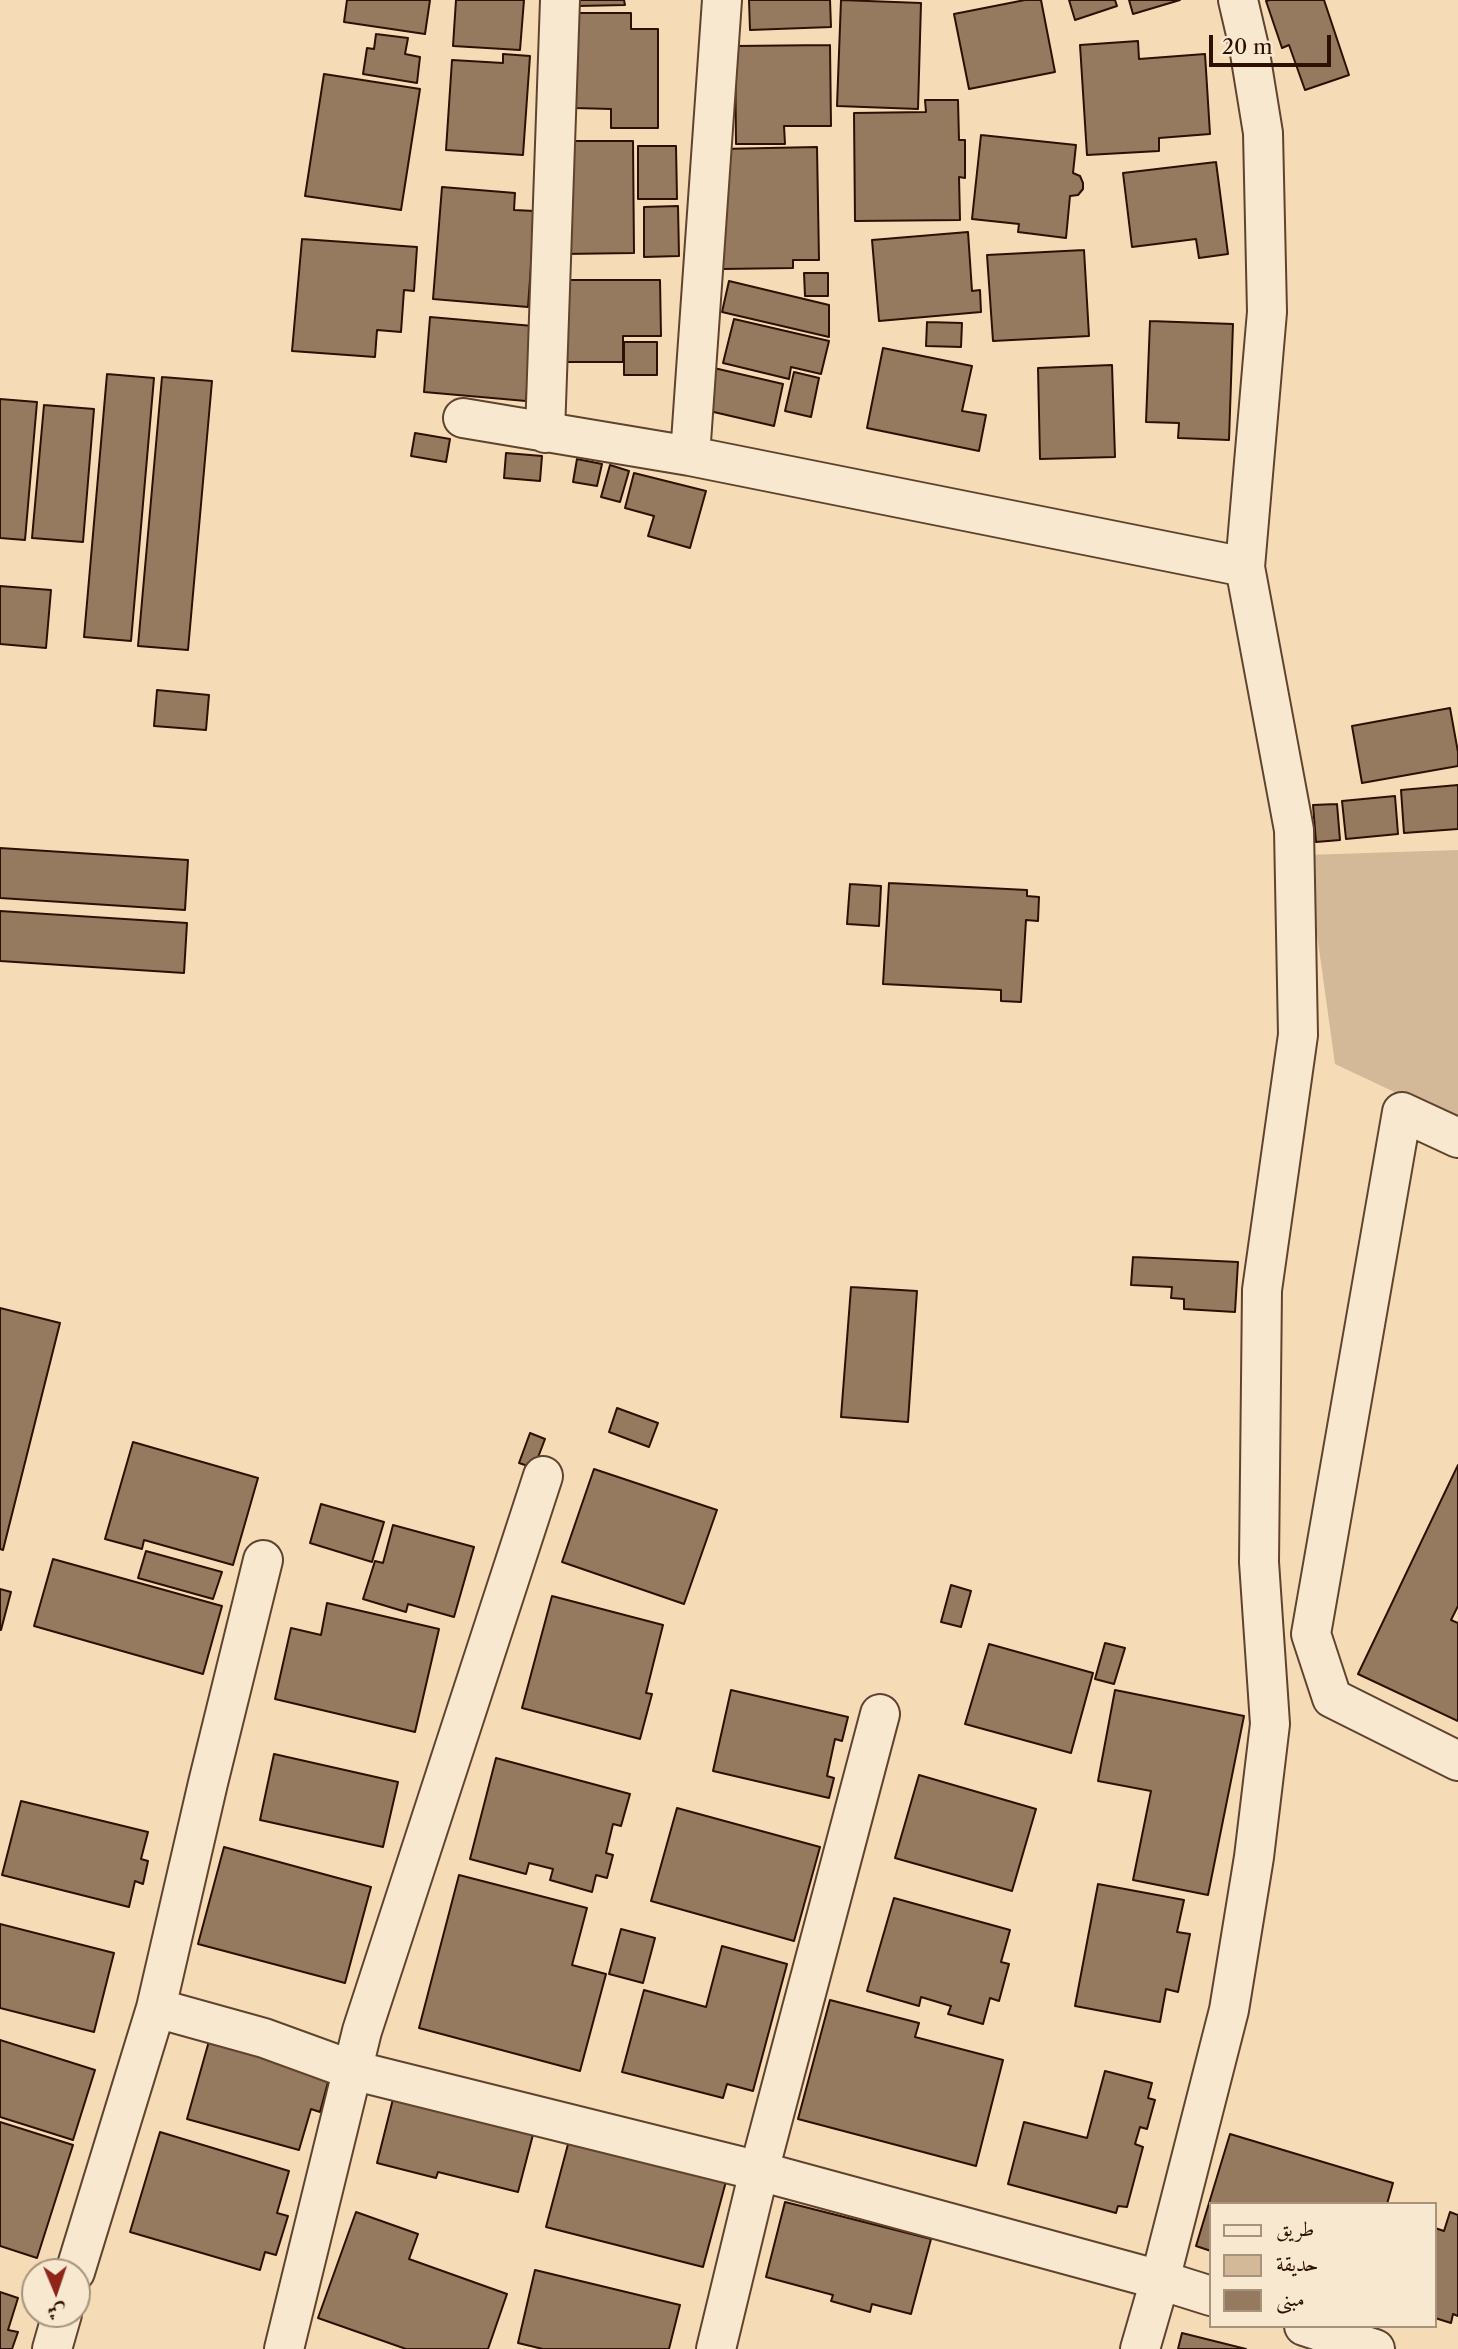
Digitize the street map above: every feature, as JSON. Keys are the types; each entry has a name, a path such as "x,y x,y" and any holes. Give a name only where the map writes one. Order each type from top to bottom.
{"street":[{"path":"545,433 560,0"},
{"path":"690,456 722,0"},
{"path":"1140,2349 1229,2010 1254,1857 1270,1724 1259,1562 1262,1290 1298,1035 1294,830 1245,567 1267,312 1263,134 1250,47 1238,0"},
{"path":"463,418 690,456 1245,567"},
{"path":"1458,1138 1402,1112 1311,1634 1332,1698 1458,1761"},
{"path":"284,2349 366,2018 543,1476"},
{"path":"79,2258 156,2008 263,1560"},
{"path":"716,2349 758,2171 880,1714"},
{"path":"156,2008 264,2038 352,2070 758,2171 1210,2296"},
{"path":"52,2349 58,2328"},
{"path":"1310,2328 1375,2349"}],"green space":[{"path":"1458,850 1458,1122 1335,1064 1306,855"}],"building":[{"path":"347,0 430,0 425,34 344,22"},
{"path":"456,0 524,0 520,50 453,46"},
{"path":"578,0 624,0 625,5 578,6"},
{"path":"749,0 830,0 831,27 750,30"},
{"path":"841,0 921,3 918,109 837,106"},
{"path":"1025,0 1041,0 1055,72 969,89 954,14"},
{"path":"1069,0 1115,0 1117,6 1075,20"},
{"path":"1129,0 1180,0 1133,14"},
{"path":"1324,0 1349,75 1305,90 1289,45 1282,48 1266,1"},
{"path":"574,13 631,13 631,29 658,29 658,128 611,128 611,109 574,108"},
{"path":"376,34 408,38 405,54 420,57 417,83 363,74 367,48 374,49"},
{"path":"1138,41 1139,59 1205,54 1210,134 1159,138 1159,151 1087,155 1080,45"},
{"path":"830,45 831,126 784,126 785,144 736,144 735,46"},
{"path":"503,54 530,56 523,155 446,150 452,60 503,63"},
{"path":"324,74 420,89 401,210 305,196"},
{"path":"925,100 958,100 959,140 965,140 965,178 959,177 960,220 855,221 854,113 926,112"},
{"path":"981,135 1076,145 1073,173 1080,176 1083,189 1078,195 1070,196 1066,238 1018,232 1019,224 972,219"},
{"path":"563,141 633,141 634,253 563,254"},
{"path":"638,146 676,146 677,199 638,199"},
{"path":"817,147 819,260 793,260 793,268 722,269 720,149"},
{"path":"1216,162 1228,254 1199,258 1196,239 1132,247 1123,173"},
{"path":"442,187 515,193 514,210 535,211 528,307 433,299"},
{"path":"678,206 679,256 644,257 644,207"},
{"path":"968,232 972,291 980,290 981,312 879,321 872,240"},
{"path":"302,239 417,247 414,291 404,290 401,332 377,330 375,357 292,351"},
{"path":"1084,250 1089,336 993,341 987,255"},
{"path":"804,273 828,273 828,296 805,296"},
{"path":"558,280 660,280 661,336 623,336 623,362 558,362"},
{"path":"729,281 829,305 829,337 722,312"},
{"path":"430,317 533,326 526,401 424,392"},
{"path":"734,319 829,341 821,374 791,367 789,379 723,363"},
{"path":"1150,321 1233,324 1229,440 1178,438 1179,423 1146,422"},
{"path":"927,322 962,323 961,347 926,346"},
{"path":"624,342 657,342 657,375 624,375"},
{"path":"883,348 972,366 962,411 986,415 979,451 867,428"},
{"path":"1112,365 1115,457 1040,459 1038,368"},
{"path":"714,368 783,384 774,426 705,410"},
{"path":"794,372 819,378 811,417 785,411"},
{"path":"107,374 154,378 131,641 84,637"},
{"path":"162,377 212,381 188,650 138,646"},
{"path":"0,399 37,402 25,540 0,538"},
{"path":"44,405 94,409 83,542 32,538"},
{"path":"415,433 450,439 446,462 411,456"},
{"path":"506,453 542,456 540,481 504,478"},
{"path":"577,459 602,464 597,486 573,482"},
{"path":"610,465 629,471 620,502 601,497"},
{"path":"634,473 706,491 690,548 648,536 654,516 625,508"},
{"path":"0,586 51,590 46,648 0,644"},
{"path":"157,690 209,695 206,730 154,726"},
{"path":"1450,708 1458,766 1362,783 1352,726"},
{"path":"1458,785 1458,829 1404,833 1401,790"},
{"path":"1395,796 1398,834 1346,839 1342,801"},
{"path":"1337,804 1340,840 1316,842 1313,805"},
{"path":"0,848 188,860 185,910 0,898"},
{"path":"889,883 1027,890 1027,896 1039,897 1038,921 1026,920 1021,1002 1001,1001 1001,990 883,984"},
{"path":"850,884 881,886 879,926 847,924"},
{"path":"0,911 187,923 184,973 0,961"},
{"path":"1133,1257 1238,1262 1235,1312 1184,1309 1184,1299 1171,1298 1172,1287 1131,1285"},
{"path":"851,1287 917,1291 908,1422 841,1417"},
{"path":"0,1308 60,1323 3,1550 0,1549"},
{"path":"617,1408 658,1423 649,1447 609,1432"},
{"path":"530,1433 545,1439 534,1468 519,1463"},
{"path":"133,1442 258,1478 233,1565 144,1540 142,1549 105,1539"},
{"path":"1458,1465 1458,1606 1451,1620 1458,1623 1458,1721 1358,1674"},
{"path":"594,1469 717,1510 684,1604 562,1562"},
{"path":"321,1504 384,1522 372,1562 310,1543"},
{"path":"393,1525 474,1547 454,1617 408,1604 406,1612 363,1599 375,1561 383,1563"},
{"path":"146,1551 222,1572 213,1599 138,1578"},
{"path":"53,1559 222,1606 203,1674 34,1626"},
{"path":"951,1585 971,1591 961,1627 941,1622"},
{"path":"0,1589 11,1592 1,1630 0,1630"},
{"path":"552,1596 663,1625 646,1693 652,1694 640,1739 522,1708"},
{"path":"327,1603 439,1629 415,1732 275,1699 291,1628 321,1635"},
{"path":"1105,1643 1125,1648 1114,1684 1095,1679"},
{"path":"989,1644 1093,1673 1071,1753 965,1724"},
{"path":"731,1690 848,1717 842,1741 835,1739 827,1776 834,1778 829,1798 713,1771"},
{"path":"1115,1690 1244,1716 1208,1895 1133,1880 1151,1791 1098,1781"},
{"path":"274,1754 398,1782 383,1847 260,1820"},
{"path":"496,1758 630,1794 621,1826 613,1824 606,1853 613,1855 607,1878 596,1875 592,1892 550,1880 553,1869 529,1863 526,1874 470,1859"},
{"path":"919,1775 1036,1809 1012,1891 895,1858"},
{"path":"21,1801 148,1832 141,1859 148,1861 143,1884 135,1881 129,1907 2,1875"},
{"path":"677,1808 820,1847 794,1941 651,1901"},
{"path":"224,1847 371,1887 345,1983 198,1944"},
{"path":"459,1875 587,1908 572,1965 606,1974 580,2071 419,2028"},
{"path":"1098,1884 1184,1900 1177,1932 1190,1934 1178,1992 1166,1989 1160,2022 1075,2006"},
{"path":"894,1898 1010,1930 1001,1962 1009,1964 999,2001 990,1998 983,2024 948,2014 951,2006 921,1997 919,2006 867,1991"},
{"path":"0,1924 114,1953 94,2032 0,2008"},
{"path":"621,1929 655,1938 643,1983 609,1974"},
{"path":"722,1946 787,1964 753,2091 727,2084 723,2098 622,2072 644,1990 706,2007"},
{"path":"830,2000 919,2023 915,2037 1003,2060 976,2166 798,2119"},
{"path":"211,2034 332,2067 320,2112 311,2109 299,2150 187,2119"},
{"path":"0,2040 95,2070 73,2140 0,2117"},
{"path":"1105,2071 1152,2083 1148,2098 1155,2100 1147,2129 1140,2127 1135,2144 1143,2147 1127,2207 1118,2206 1116,2213 1008,2184 1024,2122 1087,2138"},
{"path":"395,2091 535,2127 518,2192 438,2172 436,2178 377,2163"},
{"path":"0,2122 73,2145 37,2258 0,2246"},
{"path":"160,2132 289,2171 277,2213 288,2216 276,2255 265,2252 260,2270 130,2232"},
{"path":"571,2133 728,2174 703,2267 546,2227"},
{"path":"1230,2134 1393,2183 1388,2202 1210,2202 1210,2251 1196,2246"},
{"path":"785,2202 931,2239 911,2314 872,2304 870,2312 831,2301 833,2295 766,2277"},
{"path":"356,2212 418,2234 409,2259 507,2294 488,2349 406,2349 318,2318"},
{"path":"1450,2212 1458,2215 1458,2316 1453,2314 1451,2323 1437,2319 1437,2229 1444,2231"},
{"path":"535,2270 680,2305 669,2349 543,2349 518,2343"},
{"path":"0,2292 18,2298 8,2330 18,2332 12,2349 0,2349"},
{"path":"1182,2333 1246,2349 1178,2349"}]}
